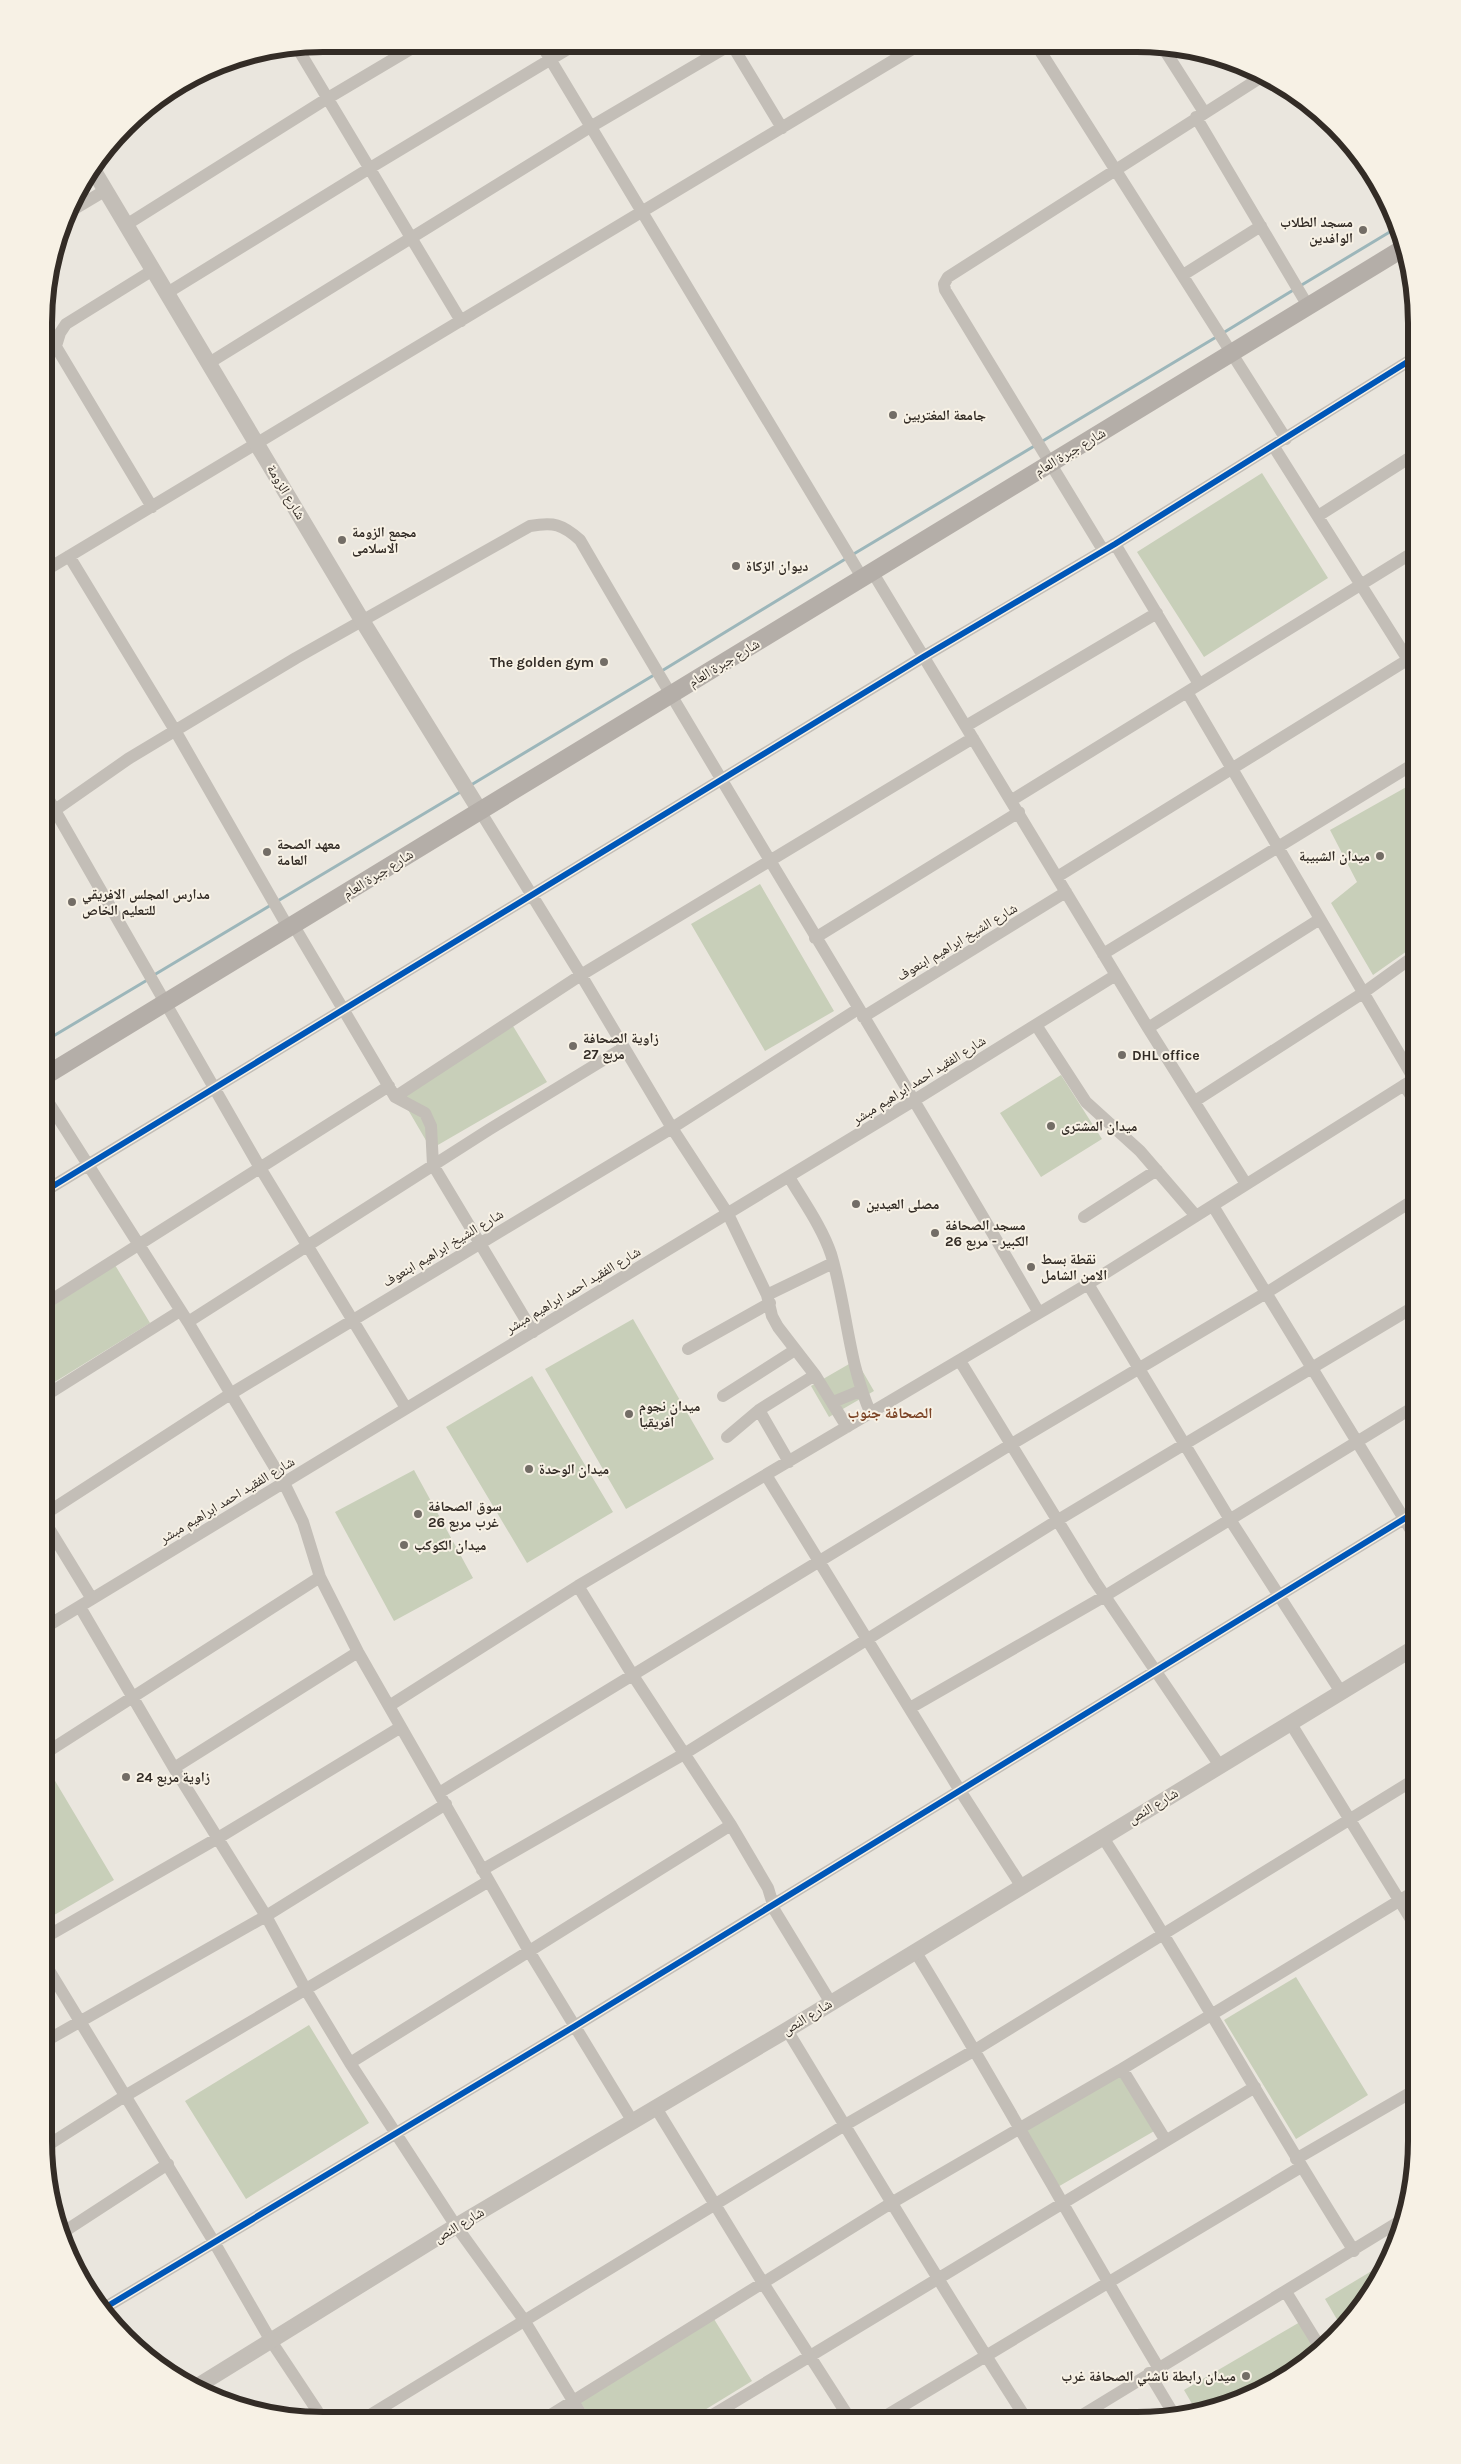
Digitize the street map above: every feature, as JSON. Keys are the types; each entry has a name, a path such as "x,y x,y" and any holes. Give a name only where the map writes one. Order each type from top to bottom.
{"main road":[{"name":"شارع جبرة العام","path":"53,1071 1398,251"}],"street":[{"path":"126,225 328,98 404,53"},
{"path":"547,53 868,576 923,656 1012,800 1148,1028 1246,1184"},
{"path":"167,293 562,53"},
{"path":"209,363 592,126 717,53"},
{"path":"736,53 782,128"},
{"path":"53,566 906,53"},
{"path":"1041,53 1286,439"},
{"path":"301,54 461,321"},
{"path":"1167,54 1261,226 1308,306"},
{"path":"1103,550 945,290 944,284 948,277 1115,168 1257,80"},
{"name":"شارع الزومة","path":"97,175 363,622 480,811"},
{"path":"79,206 106,190"},
{"path":"1183,275 1261,226"},
{"path":"56,346 66,324 153,270"},
{"path":"53,341 152,507"},
{"path":"53,1186 923,656 1115,544 1274,447 1408,362"},
{"path":"1274,447 1360,584 1408,650"},
{"path":"1318,516 1408,459"},
{"path":"53,812 128,759 176,732 296,658 363,622 530,526 548,523 567,528 580,540 670,696 1038,1313"},
{"path":"1115,544 1199,684"},
{"path":"1012,800 1408,555"},
{"path":"69,556 392,1091 425,1113 431,1126 433,1164 533,1332"},
{"path":"966,726 1157,613"},
{"path":"1057,877 1408,660"},
{"path":"1187,692 1408,1073"},
{"path":"53,1299 259,1166 392,1091 973,738"},
{"path":"1104,954 1408,768"},
{"path":"480,811 672,1128 728,1214 769,1299 772,1316 778,1327 815,1375 847,1427"},
{"path":"815,938 1019,812"},
{"path":"53,819 167,1002 259,1166 406,1408"},
{"name":"شارع الشيخ ابراهيم ابنعوف","path":"53,1508 232,1393 860,1013 1066,892"},
{"path":"1148,1028 1320,919"},
{"path":"1195,1101 1363,993 1408,960"},
{"name":"شارع الفقيد احمد ابراهيم مبشر","path":"53,1623 913,1102 1116,975"},
{"path":"1036,1025 1086,1102 1136,1147 1196,1216"},
{"path":"188,1322 433,1164 623,1048"},
{"path":"389,1706 578,1586 1088,1284 1408,1083"},
{"path":"53,1110 232,1393 284,1483 303,1522 320,1577 358,1652 485,1876 632,2122"},
{"path":"1084,1217 1157,1170"},
{"path":"789,1177 827,1245 846,1314 860,1391 871,1414"},
{"path":"53,2037 266,1916 632,1674 820,1562 1010,1445 1266,1293 1408,1204"},
{"path":"1213,1206 1408,1525"},
{"path":"688,1349 769,1299 833,1263"},
{"path":"1088,1284 1230,1518 1341,1692"},
{"path":"53,1391 180,1310"},
{"path":"53,2141 125,2096 306,1990 485,1876 867,1641 1058,1520 1408,1310"},
{"path":"723,1396 795,1350"},
{"path":"960,1361 1010,1445 1105,1596 1220,1766"},
{"path":"727,1436 759,1410 815,1375"},
{"path":"833,1402 860,1391"},
{"path":"759,1410 789,1462"},
{"path":"910,1708 1105,1596 1408,1411"},
{"path":"766,1475 867,1641 1022,1887"},
{"path":"109,2305 394,2132 574,2026 959,1789 1157,1672 1408,1517"},
{"path":"53,1537 92,1600"},
{"path":"53,1748 320,1577"},
{"path":"578,1586 632,1674 731,1825 768,1888 775,1911 831,2003"},
{"path":"80,1607 174,1768 266,1916 306,1990 350,2064 456,2226 524,2320 580,2412"},
{"name":"شارع النص","path":"202,2383 456,2226 787,2030 1102,1836 1291,1724 1408,1651"},
{"path":"174,1768 358,1652"},
{"path":"1291,1724 1408,1914"},
{"path":"53,1933 218,1838 401,1727"},
{"path":"375,2412 524,2320 716,2206 845,2125 976,2050 1408,1784"},
{"path":"350,2064 731,1825"},
{"path":"1102,1836 1164,1933 1213,2014 1298,2163 1354,2251"},
{"path":"555,2412 893,2202 1122,2069 1408,1896"},
{"path":"915,1952 976,2050 1108,2283 1154,2370 1171,2409"},
{"path":"53,1977 168,2164 271,2341 318,2412"},
{"path":"787,2030 893,2202 936,2278 1022,2412"},
{"path":"1122,2069 1166,2141"},
{"path":"717,2412 936,2278 1255,2088"},
{"path":"892,2412 1108,2283 1408,2095"},
{"path":"656,2108 763,2284 845,2412"},
{"path":"68,2228 168,2164"},
{"path":"1087,2412 1395,2225"},
{"path":"1286,2292 1317,2343"}],"green space":[{"path":"1262,473 1328,578 1204,657 1137,552"},
{"name":"ميدان الشبيبة","path":"1408,786 1408,950 1373,975 1331,903 1357,882 1330,830"},
{"path":"760,884 834,1011 765,1051 691,924"},
{"path":"513,1026 547,1082 431,1149 400,1096"},
{"name":"ميدان المشترى","path":"1061,1075 1102,1139 1041,1177 1000,1113"},
{"path":"115,1265 150,1323 53,1383 53,1303"},
{"name":"ميدان نجوم افريقيا","path":"633,1319 714,1459 626,1509 545,1369"},
{"path":"856,1360 874,1391 829,1417 811,1386"},
{"name":"ميدان الوحدة","path":"532,1376 613,1512 527,1563 446,1427"},
{"name":"ميدان الكوكب","path":"414,1470 473,1578 394,1621 335,1512"},
{"path":"53,1777 114,1880 53,1916"},
{"path":"1296,1977 1368,2095 1296,2139 1224,2020"},
{"path":"309,2025 369,2123 246,2199 185,2101"},
{"path":"1119,2067 1156,2130 1056,2188 1019,2126"},
{"path":"1376,2268 1363,2291 1338,2322 1325,2299"},
{"path":"714,2319 752,2381 701,2412 587,2412 579,2400"},
{"name":"ميدان رابطة ناشئي الصحافة غرب","path":"1300,2322 1314,2345 1273,2375 1257,2384 1224,2397 1193,2405 1184,2390"}],"waterway":[{"path":"1300,286 1392,231"},
{"path":"1223,333 1295,289"},
{"path":"1041,442 1218,336"},
{"path":"852,555 1036,445"},
{"path":"660,672 847,558"},
{"path":"471,785 654,675"},
{"path":"276,902 462,791"},
{"path":"154,975 271,905"},
{"path":"53,1036 149,979"}],"cycle path":[{"path":"53,1186 923,657 1115,544 1408,362"},
{"path":"109,2305 575,2026 1408,1517"}],"place":[{"name":"مسجد الطلاب الوافدين","path":"1363,230"},
{"name":"جامعة المغتربين","path":"893,415"},
{"name":"مجمع الزومة الاسلامى","path":"342,540"},
{"name":"ديوان الزكاة","path":"736,566"},
{"name":"The golden gym","path":"604,662"},
{"name":"معهد الصحة العامة","path":"267,852"},
{"name":"ميدان الشبيبة","path":"1380,856"},
{"name":"مدارس المجلس الافريقي للتعليم الخاص","path":"72,902"},
{"name":"زاوية الصحافة مربع 27","path":"573,1046"},
{"name":"DHL office","path":"1122,1055"},
{"name":"ميدان المشترى","path":"1051,1126"},
{"name":"مصلى العيدين","path":"856,1204"},
{"name":"مسجد الصحافة الكبير - مربع 26","path":"935,1233"},
{"name":"نقطة بسط الامن الشامل","path":"1031,1267"},
{"name":"ميدان نجوم افريقيا","path":"629,1414"},
{"name":"ميدان الوحدة","path":"529,1469"},
{"name":"سوق الصحافة غرب مربع 26","path":"418,1514"},
{"name":"ميدان الكوكب","path":"404,1545"},
{"name":"زاوية مربع 24","path":"126,1777"},
{"name":"ميدان رابطة ناشئي الصحافة غرب","path":"1246,2376"}],"district":[{"name":"الصحافة جنوب","path":"890,1413"}]}
